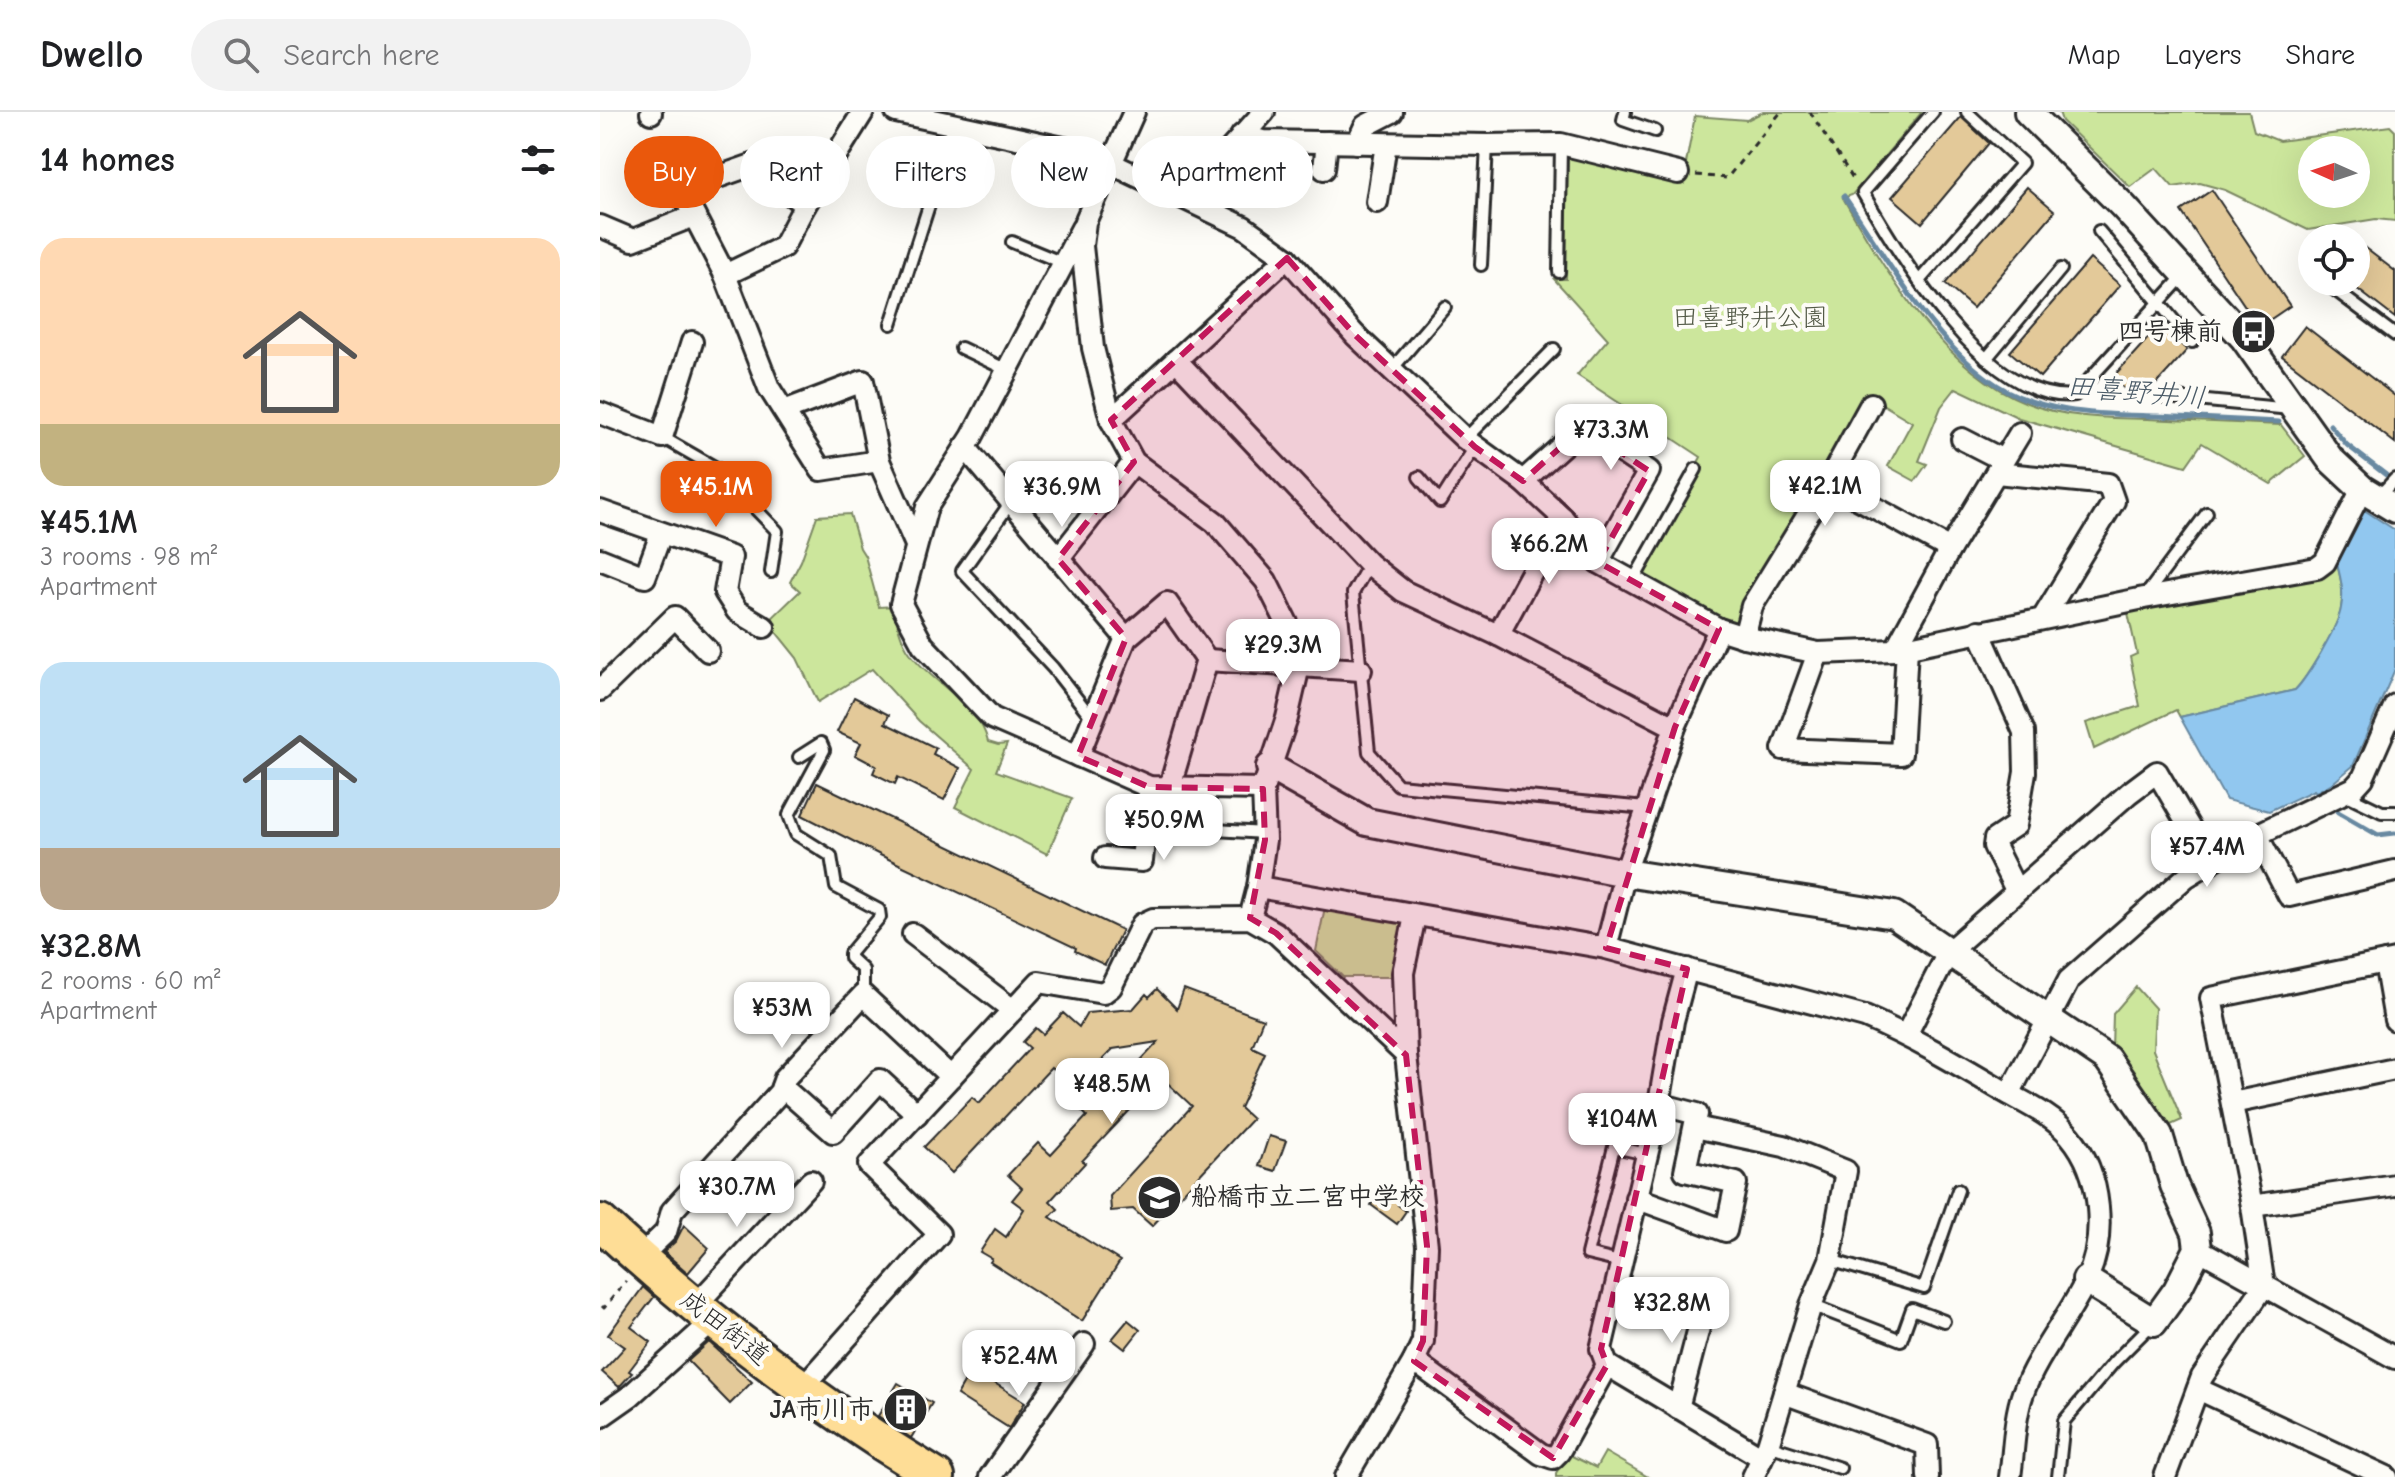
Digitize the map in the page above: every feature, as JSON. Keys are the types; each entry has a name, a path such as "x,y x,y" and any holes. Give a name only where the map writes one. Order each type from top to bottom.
{"highway":[{"name":"成田街道","path":"600,1222 633,1268 704,1314 802,1388 926,1474"}],"street":[{"path":"848,136 863,112"},
{"path":"896,112 1011,136"},
{"path":"1116,153 1134,112"},
{"path":"1264,112 1242,135 1263,141 1561,144 1678,173"},
{"path":"1357,143 1365,126 1392,112"},
{"path":"1206,208 1244,227 1287,258 1355,335 1470,443 1523,481 1562,517 1598,562 1719,629 1818,653 1901,649 2144,598 2317,568 2382,494 2330,459 2244,338 2087,169 2028,112"},
{"path":"1324,169 1327,142"},
{"path":"1377,202 1386,144"},
{"path":"740,169 681,190 725,275 769,388 821,470 879,461"},
{"path":"725,275 783,247 803,208"},
{"path":"1091,208 965,447 927,507 901,604 923,645 992,718 1078,756 1160,786 1266,778 1367,822 1625,873 1894,915 2107,1059 2159,1135 2174,1185 2196,1233 2198,1249 2177,1290 2154,1322 2086,1280"},
{"path":"600,226 633,240 694,216"},
{"path":"1085,222 1082,246 1093,348 1111,420 1134,462 1215,522 1266,581 1296,641 1299,666 1287,718 1266,778 1265,833 1258,887 1250,918"},
{"path":"1111,420 1287,258"},
{"path":"600,413 662,437 692,342"},
{"path":"1176,360 1369,564 1403,591 1498,635 1675,727"},
{"path":"784,411 863,381 879,461 916,545"},
{"path":"1744,637 1752,606 1828,482 1871,404"},
{"path":"1523,481 1583,427 1649,471 1598,562"},
{"path":"1818,653 1783,749 1901,754 1901,649 1950,549 2020,433"},
{"path":"1962,439 2000,467 2108,484 2114,501 2043,618"},
{"path":"965,447 1126,638"},
{"path":"1058,559 1134,462"},
{"path":"1828,482 1950,549"},
{"path":"600,511 731,557 725,592 737,611 764,627"},
{"path":"1498,635 1562,517"},
{"path":"600,559 645,577 661,534"},
{"path":"1078,756 1126,638 1167,603 1207,660"},
{"path":"600,690 675,617 708,651"},
{"path":"1606,948 1646,808 1675,727 1719,629"},
{"path":"1979,631 2024,732 2025,772 2016,825 1995,839 1994,846 2016,890"},
{"path":"1207,660 1361,670"},
{"path":"1105,858 1142,861 1160,786 1207,660"},
{"path":"2009,1094 2069,980 2186,877 2209,861 2354,788 2363,778 2395,705"},
{"path":"1906,1035 1949,951 2016,890 2157,772 2209,861"},
{"path":"2257,835 2289,896 2395,871"},
{"path":"1258,887 1606,948 1865,1017 1906,1035 2042,1112 2071,1138 2090,1172 2099,1227 2097,1250 2086,1280 2024,1391 2010,1477"},
{"path":"1346,1477 1423,1341 1427,1246 1406,1055 1403,973 1415,916"},
{"path":"802,1388 939,1234 869,1165 1039,982 1103,993 1111,987 1142,924 1153,919 1250,918 1276,933 1406,1055"},
{"path":"913,934 1013,1010"},
{"path":"2165,1477 2202,1377 2264,1286 2252,1206 2211,998 2390,961 2395,1020"},
{"path":"1687,969 1673,1021 1659,1104 1601,1349 1607,1365 1678,1408 1765,1451"},
{"path":"633,1268 666,1232 672,1211 780,1092 785,1078 863,995 951,1077"},
{"path":"2232,1103 2395,1069"},
{"path":"782,1087 833,1132 880,1080 917,1114"},
{"path":"1636,1198 1726,1231 1736,1183 1685,1171 1697,1114 1659,1104"},
{"path":"1695,1127 1784,1146 1846,1171 1830,1260 1811,1305 1765,1451 1753,1477"},
{"path":"600,1417 630,1396 704,1314 811,1181"},
{"path":"2252,1206 2395,1185"},
{"path":"2198,1249 2395,1358"},
{"path":"1678,1408 1708,1293"},
{"path":"990,1477 1084,1344"},
{"path":"1414,1361 1541,1454 1553,1458 1607,1365"},
{"path":"2198,1389 2387,1477"},
{"path":"1784,1393 1927,1445 1928,1477"}],"lane":[{"path":"1625,112 1623,120 1655,131"},
{"path":"1933,112 1863,193 1938,308 1986,359 2004,373 2031,388 2064,396 2075,395 2186,273"},
{"path":"1919,281 2022,163 1967,112"},
{"path":"891,324 955,124"},
{"path":"1559,272 1561,144"},
{"path":"1481,265 1487,145"},
{"path":"2099,231 2192,342"},
{"path":"1012,242 1063,263"},
{"path":"1986,359 2061,269"},
{"path":"2343,296 2395,335"},
{"path":"1392,369 1445,307"},
{"path":"961,348 1007,370"},
{"path":"1419,477 1440,502 1470,443 1554,349"},
{"path":"2165,397 2294,410"},
{"path":"662,437 716,468 777,531 771,572"},
{"path":"1633,581 1696,469"},
{"path":"1011,502 962,571 1053,668 1092,718"},
{"path":"2144,598 2207,513"},
{"path":"1369,564 1353,593 1369,752 1398,785 1646,808"},
{"path":"799,757 821,743 824,750 789,815 796,834 831,856 836,887 879,910 880,917 850,953 850,958 863,970 863,995"},
{"path":"2343,793 2382,812 2395,812"},
{"path":"1199,829 1265,833"},
{"path":"1620,1262 1587,1254 1614,1147 1647,1154"},
{"path":"1830,1260 1924,1288 1958,1190"},
{"path":"1811,1305 1901,1340 1912,1309 1944,1321"},
{"path":"2058,1477 2064,1421 2114,1362 2154,1322"},
{"path":"1765,1451 1840,1468"}],"path":[{"path":"1678,173 1727,178 1781,112"},
{"path":"1810,112 1863,193"},
{"path":"602,1306 604,1308 633,1268"}],"highlighted area":[{"path":"1287,258 1355,335 1475,447 1523,481 1583,427 1649,471 1598,562 1719,629 1675,727 1606,948 1687,969 1601,1349 1607,1365 1553,1458 1414,1361 1423,1341 1427,1246 1406,1055 1276,933 1250,918 1265,840 1263,789 1149,787 1078,756 1126,638 1058,559 1134,462 1111,420"}],"green space":[{"name":"田喜野井公園","path":"1763,112 1922,112 1852,195 1843,198 1878,257 1920,316 1969,368 1996,388 2041,408 2071,414 2281,425 2305,456 2271,484 2202,443 2186,466 2019,418 1956,388 1941,407 1919,461 1927,464 1915,481 1888,466 1912,422 1872,398 1734,634 1633,581 1701,457 1577,375 1608,339 1554,279 1566,279 1568,151 1683,179 1695,116 1747,120"},
{"path":"2059,112 2249,112 2254,131 2279,141 2298,138 2298,208 2370,208 2370,136 2316,136 2390,126 2395,131 2395,221 2376,219 2345,224 2298,225 2225,190 2200,183 2173,187 2156,168 2130,187 2062,121"},
{"path":"850,514 879,607 894,606 899,631 910,653 975,716 988,742 1007,744 996,771 1072,798 1047,854 955,807 974,769 919,721 872,669 818,702 797,658 768,622 800,591 790,582 817,516"},
{"path":"2337,564 2342,591 2339,616 2322,651 2295,690 2180,717 2176,710 2094,749 2086,723 2140,706 2130,657 2137,654 2128,613 2131,607 2326,573"},
{"path":"1325,907 1400,919 1404,926 1396,977 1343,977 1316,951"},
{"path":"2136,987 2155,1008 2153,1050 2182,1120 2164,1128 2112,1050 2113,1014"},
{"path":"1605,1452 1648,1477 1556,1477 1568,1454 1596,1468"}],"water":[{"path":"2361,508 2395,530 2395,669 2353,766 2316,792 2314,790 2269,811 2226,800 2180,717 2295,690 2322,651 2339,616 2342,591 2337,564"}],"building":[{"path":"1961,117 1989,143 1922,223 1892,197"},
{"path":"2027,187 2055,211 1973,308 1945,284"},
{"path":"2212,190 2290,306 2259,327 2181,211"},
{"path":"2370,252 2395,271 2395,318 2366,296 2370,296"},
{"path":"2090,259 2120,285 2040,377 2010,352"},
{"path":"2160,325 2187,350 2140,402 2112,378"},
{"path":"2305,326 2395,396 2395,443 2282,356"},
{"path":"854,697 889,715 885,723 936,748 933,754 960,768 944,800 898,777 895,784 873,773 876,766 855,755 861,743 837,732"},
{"path":"817,783 1122,930 1105,965 802,815"},
{"path":"1157,989 1177,1009 1184,989 1263,1019 1252,1047 1265,1053 1240,1108 1252,1119 1152,1226 1133,1209 1111,1211 1110,1196 1192,1106 1161,1077 1082,1161 1085,1163 1050,1201 1058,1209 1050,1217 1120,1261 1082,1321 990,1262 992,1259 980,1252 995,1229 1006,1237 1024,1209 1012,1200 1022,1188 1008,1175 1038,1143 1051,1155 1087,1116 1075,1104 1081,1097 1051,1068 952,1173 924,1147 972,1097 979,1103 1030,1048 1023,1042 1036,1028 1043,1034 1063,1013 1079,1027 1087,1013 1133,1009 1146,994 1149,997","holes":["1158,1042 1116,1087 1095,1067 1113,1049"]},
{"path":"1269,1136 1286,1141 1275,1171 1259,1166"},
{"path":"1383,1187 1402,1200 1398,1205 1406,1211 1397,1224 1371,1205"},
{"path":"684,1225 709,1248 688,1273 664,1252 676,1241"},
{"path":"643,1287 654,1297 631,1327 651,1342 629,1371 632,1373 619,1387 602,1372 625,1347 608,1335"},
{"path":"1128,1320 1140,1330 1125,1349 1112,1339"},
{"path":"709,1342 752,1382 730,1404 688,1361"},
{"path":"972,1369 1025,1402 1009,1428 957,1395"},
{"name":"JA市川市","path":"898,1383 932,1403 911,1438 878,1416"}],"waterway":[{"name":"田喜野井川","path":"1844,196 1931,323 1974,367 2015,395 2074,411 2279,422"},
{"name":"田喜野井川","path":"2330,425 2347,445 2386,475"},
{"path":"2338,812 2378,835 2395,833"}],"place":[{"name":"四号棟前","path":"2253,332"},
{"name":"船橋市立二宮中学校","path":"1160,1197"},
{"name":"JA市川市","path":"905,1410"}]}
